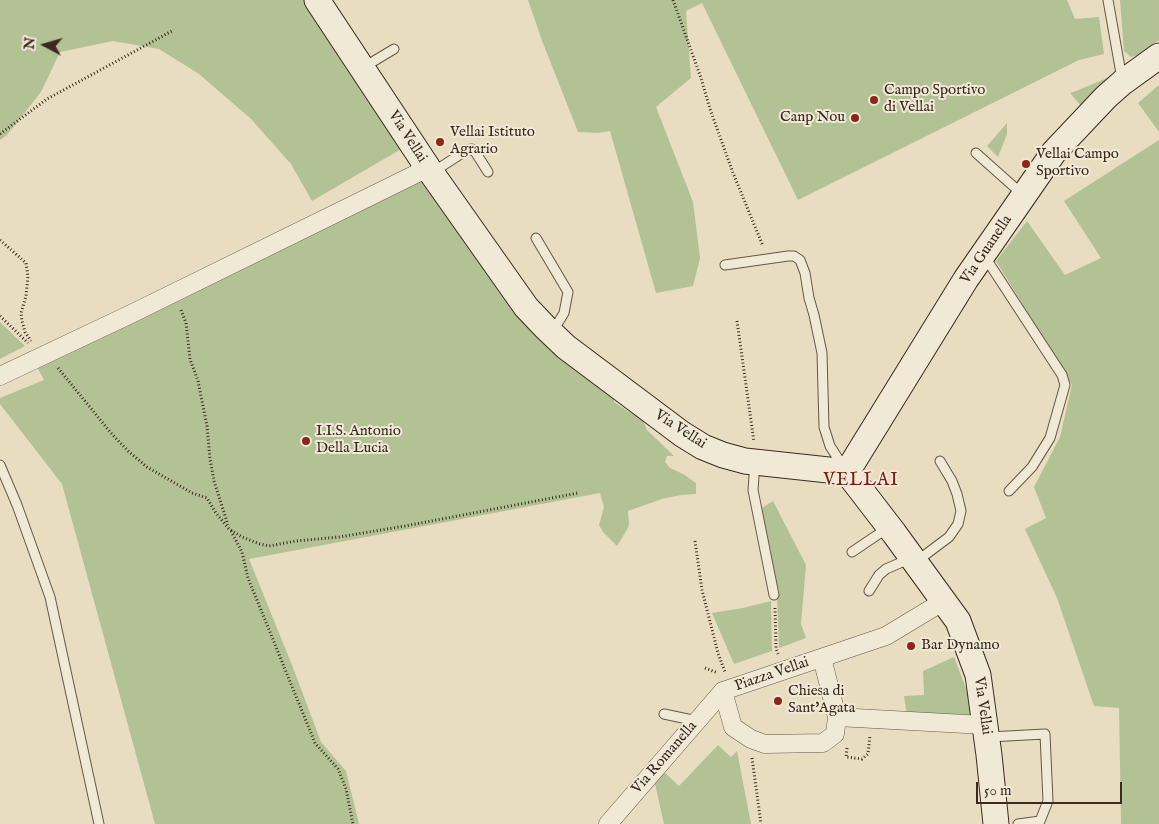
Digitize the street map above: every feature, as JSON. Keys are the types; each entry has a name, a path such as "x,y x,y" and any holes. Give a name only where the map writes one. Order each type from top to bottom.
{"street":[{"name":"Via Vellai","path":"317,0 429,171 526,308 566,347 682,434 703,447 745,461 847,472 958,621 978,676 996,824"},
{"name":"Via Guanella","path":"847,472 961,288 1054,152 1106,97 1159,56"},
{"path":"0,376 429,171"},
{"name":"Piazza Vellai","path":"723,691 886,636 944,602"},
{"name":"Piazza Vellai","path":"822,658 837,717"},
{"path":"723,691 733,727 753,740 765,744 823,743 835,734 837,717 985,731"},
{"name":"Via Romanella","path":"608,824 723,691"}],"lane":[{"path":"1108,0 1123,82"},
{"path":"362,68 394,49"},
{"path":"429,171 472,149 488,172"},
{"path":"976,153 1024,196"},
{"path":"536,238 568,292 564,313 551,333"},
{"path":"983,254 1062,375 1065,385 1050,438 1032,467 1009,491"},
{"path":"725,265 788,256 794,256 800,260 805,273 822,353 824,427 830,446 847,472"},
{"path":"754,462 753,490 774,595"},
{"path":"869,591 879,575 886,569 913,560 949,537 958,524 961,511 957,494 952,481 940,462"},
{"path":"0,465 18,505 50,597 99,824"},
{"path":"852,552 889,527"},
{"path":"664,714 697,721"},
{"path":"985,731 1045,734 1048,801 1040,821 1018,824"}],"path":[{"path":"673,0 733,173 768,258"},
{"path":"0,134 47,99 172,31"},
{"path":"0,240 26,264 28,276 26,296 21,312 22,321 25,332 42,356"},
{"path":"175,293 186,323 190,359 198,381 207,426 214,481 229,529 242,537 269,546 339,537 578,493"},
{"path":"0,316 42,356 58,368 128,451 147,467 192,492 207,498 229,529 242,552 248,578 315,743 338,769 346,789 353,824"},
{"path":"737,321 754,438 754,462"},
{"path":"695,541 702,590 718,654 726,676 705,668"},
{"path":"774,595 776,648 784,671"},
{"path":"753,740 752,755 761,824"},
{"path":"846,757 862,758 868,754"}],"green space":[{"path":"0,0 306,0 403,148 312,201 291,164 251,119 199,74 159,49 113,41 60,52 41,92 7,135 0,140"},
{"name":"Campo Sportivo di Vellai","path":"528,0 1067,0 1075,19 1099,17 1104,54 1079,60 798,200 702,3 686,11 691,78 656,107 693,202 700,258 693,286 656,293 610,131 598,133 578,132"},
{"path":"1120,0 1159,0 1159,40 1138,55 1131,57 1124,51"},
{"path":"1112,76 1082,107 1070,93 1076,91"},
{"path":"1159,85 1159,132 1138,103"},
{"path":"1007,123 1007,134 998,157 987,146"},
{"path":"1159,140 1159,824 1121,824 1119,708 1094,706 1057,598 1025,529 1046,518 1034,487 1060,437 1072,385 996,261 1027,221 1065,275 1101,258 1064,201"},
{"path":"420,178 614,391 614,402 634,415 642,417 647,430 674,456 667,456 665,462 670,468 696,483 696,494 662,499 628,511 628,528 617,546 603,532 599,525 604,507 600,493 249,559 321,742 346,771 359,824 155,824 62,484 0,404 0,398 44,380 37,367"},
{"path":"0,322 25,346 0,359"},
{"path":"773,501 806,565 801,624 806,638 779,648 777,596 760,509"},
{"path":"771,601 772,651 734,664 712,613"},
{"path":"954,657 970,699 971,715 965,717 907,715 904,696 924,695 923,671"},
{"path":"718,745 731,757 737,751 751,824 664,824 655,784 652,780 661,769 679,786"}],"place":[{"name":"Campo Sportivo di Vellai","path":"874,100"},
{"name":"Canp Nou","path":"855,118"},
{"name":"Vellai Istituto Agrario","path":"440,142"},
{"name":"Vellai Campo Sportivo","path":"1026,164"},
{"name":"I.I.S. Antonio Della Lucia","path":"306,441"},
{"name":"Bar Dynamo","path":"911,646"},
{"name":"Chiesa di Sant'Agata","path":"778,701"}],"district":[{"name":"VELLAI","path":"861,481"}]}
